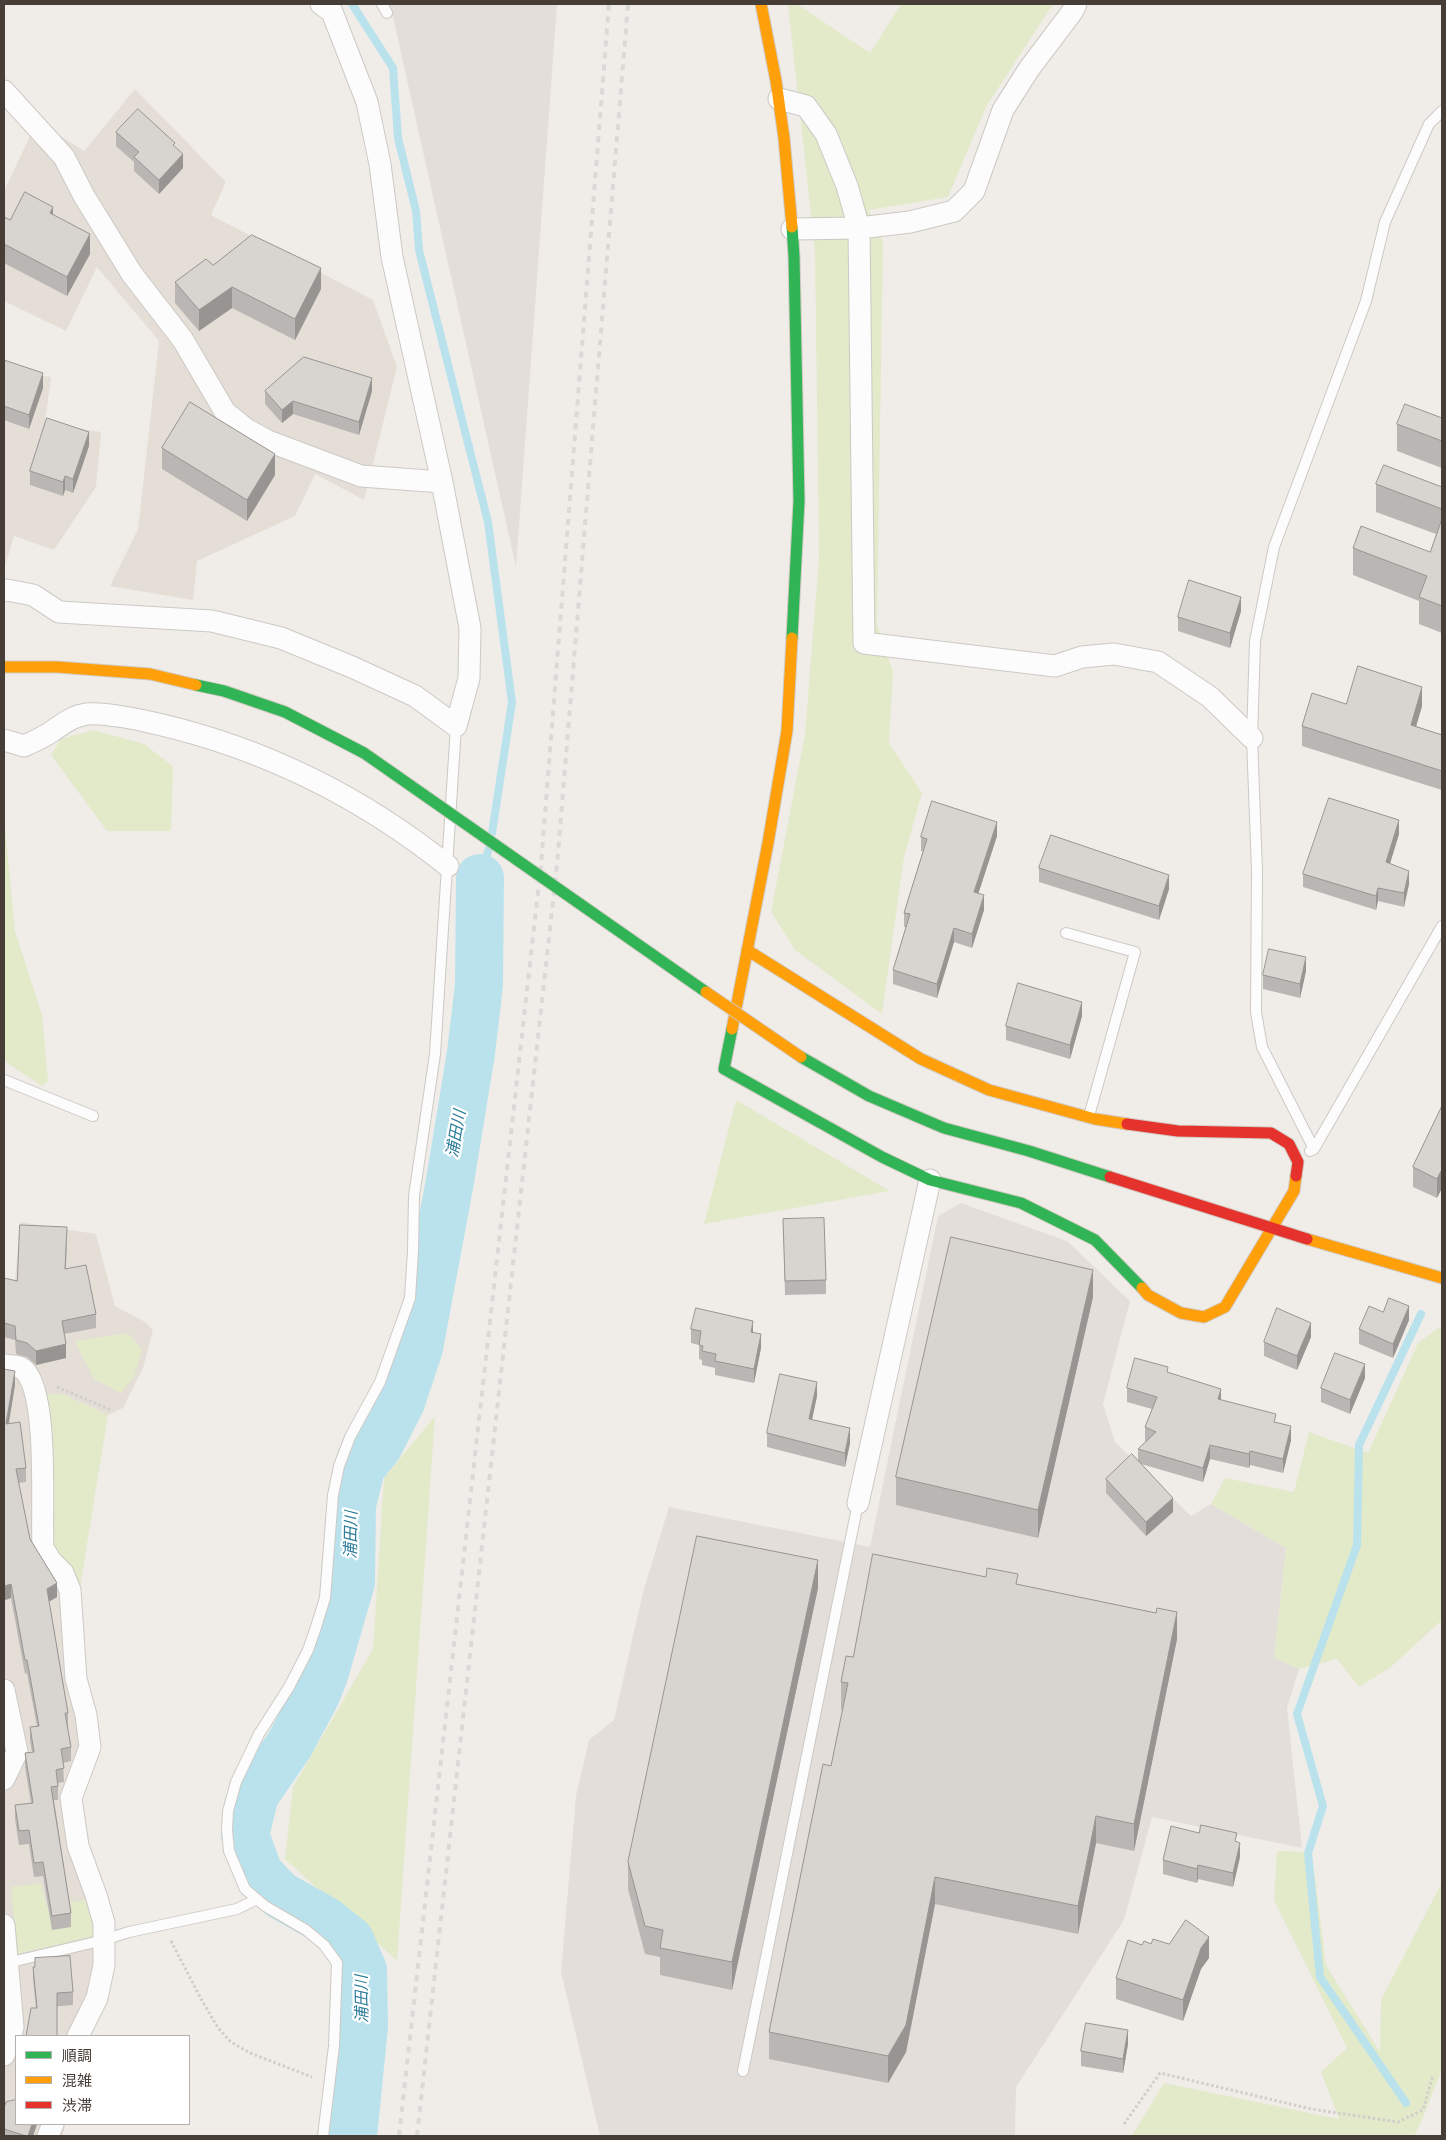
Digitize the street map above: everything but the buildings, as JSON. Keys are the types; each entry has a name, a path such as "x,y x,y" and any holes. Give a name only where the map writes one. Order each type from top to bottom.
{"street":[{"path":"4,591 33,595 59,612 212,621 281,638 352,667 415,696 456,726 469,678 470,628 442,482 392,257 380,164 367,102 332,12 322,4"},
{"path":"747,950 921,1059 989,1090 1089,1117 1178,1131 1271,1133 1288,1144 1298,1162 1294,1191 1225,1307 1204,1317 1181,1313 1148,1296 1095,1240 1021,1203 930,1180 874,1153 724,1069 787,731 798,501 792,229 779,99 761,4"},
{"path":"792,229 859,228 910,222 954,212 974,191 1003,110 1029,69 1076,4"},
{"path":"4,91 64,158 84,196 132,274 183,340 226,412 246,429 268,441 361,476 442,482"},
{"path":"779,99 806,106 826,134 847,186 859,228 864,643 1055,666 1082,658 1114,654 1158,662 1210,697 1252,738"},
{"path":"4,667 57,667 150,674 224,691 285,712 364,753 446,808 730,1011 801,1058 869,1096 944,1128 1038,1154 1273,1229 1442,1278"},
{"path":"4,740 24,746 50,733 67,720 88,714 138,719 204,735 324,783 414,838 448,866"},
{"path":"858,1503 930,1180"},
{"path":"4,1366 18,1366 26,1372 34,1389 42,1427 42,1548 51,1562 63,1573 70,1590 76,1679 86,1715 90,1747 71,1798 78,1846 96,1894 104,1923 104,1965 97,1998 78,2035"},
{"path":"4,1690 16,1752 4,1779"},
{"path":"4,1925 13,2027 4,2055"}],"lane":[{"path":"1314,1148 1262,1047 1256,1012 1257,871 1252,738 1256,641 1274,547 1366,301 1385,222 1429,124 1442,112"},
{"path":"323,2136 334,2046 336,1963 324,1945 306,1930 285,1919 245,1890 229,1851 228,1811 236,1782 259,1734 289,1687 308,1650 316,1628 325,1598 333,1496 339,1466 350,1438 380,1382 410,1298 414,1196 436,1054 456,726"},
{"path":"1298,1162 1314,1148 1442,926"},
{"path":"1066,933 1135,952 1089,1117"},
{"path":"4,1080 93,1116"},
{"path":"743,2071 858,1503"},
{"path":"6,1959 104,1940 129,1932 236,1910 257,1899"}],"path":[{"path":"34,1389 57,1386 111,1410"},
{"path":"156,1927 173,1943 218,2028 231,2042 250,2053 305,2076 330,2080"},
{"path":"1124,2124 1160,2072 1310,2109 1398,2122 1423,2110 1433,2075"}],"shaded area":[{"path":"390,4 557,4 516,567"},
{"path":"135,89 226,182 211,215 373,300 397,367 364,500 315,474 295,516 197,561 193,600 110,586 138,529 159,341 97,267 66,331 4,301 4,191 37,121 84,151"},
{"path":"4,370 51,377 45,423 101,432 96,487 54,550 14,536 6,563 4,563"},
{"path":"961,1203 1067,1241 1130,1301 1103,1404 1115,1442 1191,1516 1211,1504 1286,1548 1274,1658 1299,1669 1287,1708 1302,1848 1152,1817 1124,1920 1016,2087 1015,2136 600,2136 561,1972 576,1796 589,1740 614,1720 643,1592 669,1507 870,1547 938,1216"},
{"path":"20,1222 96,1234 115,1306 145,1322 153,1330 143,1368 123,1408 108,1415 62,1394 84,1679 78,1803 113,1946 112,1980 88,2035 15,2035 15,2125 66,2125 62,2136 4,2136 4,1279 15,1280"}],"green space":[{"path":"788,4 797,4 870,53 901,4 1053,4 987,105 948,197 869,210 883,242 877,624 893,672 889,743 922,793 904,857 882,1014 795,950 771,912 805,734 819,557 815,252"},
{"path":"94,730 144,744 173,766 171,831 107,831 51,755 61,739"},
{"path":"4,817 15,931 42,1015 48,1081 42,1086 4,1061"},
{"path":"736,1100 890,1191 704,1224"},
{"path":"1439,1327 1442,1328 1442,1620 1391,1667 1359,1687 1337,1659 1299,1669 1274,1658 1286,1548 1211,1504 1225,1478 1294,1492 1309,1432 1368,1453 1418,1343"},
{"path":"128,1333 142,1349 134,1377 121,1393 94,1379 76,1341"},
{"path":"44,1394 62,1394 108,1415 80,1587 60,1558 51,1540"},
{"path":"435,1416 397,1961 285,1859 293,1787 373,1649 384,1478"},
{"path":"1277,1851 1310,1852 1326,1965 1380,2052 1381,2000 1442,1882 1442,2069 1414,2136 1130,2136 1164,2083 1339,2119 1321,2072 1347,2048 1274,1900"},
{"path":"41,1883 47,1907 92,1898 98,1935 17,1954 11,1887"}],"waterway":[{"path":"352,4 393,68 398,138 416,211 419,250 488,522 512,702 492,833"},
{"path":"480,878 490,845"},
{"name":"浦田川","path":"353,2136 364,2026 363,1970 350,1940 326,1921 280,1895 259,1873 245,1835 255,1795 290,1744 316,1695 324,1675 351,1582 352,1505 361,1468 378,1447 401,1402 419,1348 450,1181 471,1053 479,985 480,878"},
{"path":"1406,2103 1320,1977 1308,1853 1323,1806 1297,1714 1357,1545 1359,1445 1421,1314"}],"railway":[{"path":"399,2136 541,865 609,4"},
{"path":"417,2136 557,865 628,4"}],"traffic: fast":[{"path":"792,227 799,501 792,638"},
{"path":"196,685 224,691 285,712 364,753"},
{"path":"364,753 706,992"},
{"path":"732,1029 724,1069 882,1157 930,1180 1021,1203 1095,1240 1142,1288"},
{"path":"801,1057 869,1096 944,1128 1029,1151 1110,1177"}],"traffic: slow":[{"path":"761,4 776,81 784,138 792,227"},
{"path":"732,1029 768,843 787,731 792,638"},
{"path":"4,667 57,667 150,674 196,685"},
{"path":"747,950 921,1059 989,1090 1095,1119 1127,1124"},
{"path":"706,992 801,1057"},
{"path":"1142,1288 1148,1295 1181,1313 1204,1317 1225,1307 1294,1191 1296,1176"},
{"path":"1307,1239 1442,1278"}],"traffic: jam":[{"path":"1127,1124 1178,1131 1271,1133 1289,1144 1298,1162 1296,1176"},
{"path":"1110,1177 1307,1239"}]}
